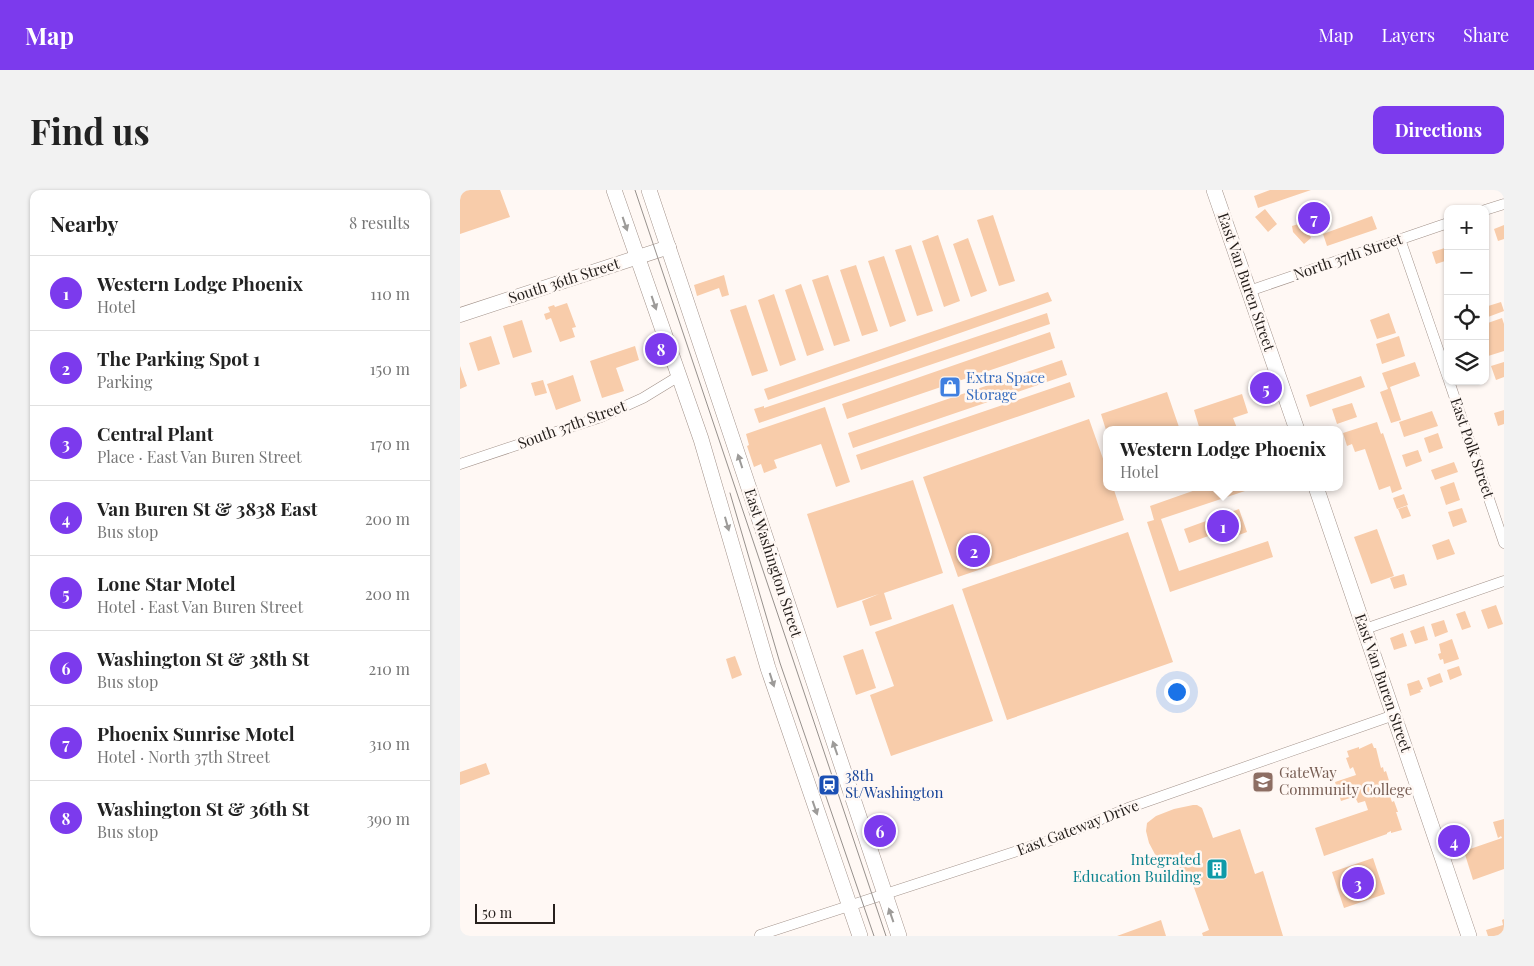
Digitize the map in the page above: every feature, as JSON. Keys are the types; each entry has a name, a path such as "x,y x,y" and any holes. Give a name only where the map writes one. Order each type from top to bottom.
{"main road":[{"name":"East Washington Street","path":"614,190 679,376 722,507 768,668 860,936"},
{"name":"East Washington Street","path":"649,190 899,936"},
{"name":"East Van Buren Street","path":"1214,190 1296,426"},
{"name":"East Van Buren Street","path":"1317,491 1470,936"}],"street":[{"path":"1489,209 1504,204"},
{"name":"North 37th Street","path":"1249,290 1444,224"},
{"name":"East Polk Street","path":"1400,239 1444,368"},
{"name":"South 36th Street","path":"460,315 668,247"},
{"name":"South 37th Street","path":"460,464 608,415 679,376"},
{"name":"East Polk Street","path":"1450,385 1504,543"},
{"path":"1365,629 1504,582"},
{"name":"East Gateway Drive","path":"760,934 1054,839 1128,808 1394,716"}],"building":[{"path":"460,190 500,190 510,217 460,234"},
{"path":"1270,190 1311,190 1258,208 1254,196"},
{"path":"1265,209 1277,224 1268,232 1255,217"},
{"path":"993,215 1015,281 999,286 977,220"},
{"path":"1372,216 1377,229 1327,246 1323,234"},
{"path":"1305,222 1311,238 1304,244 1293,232 1292,226"},
{"path":"1504,225 1504,239 1498,241 1494,229"},
{"path":"938,235 960,301 944,307 922,241"},
{"path":"968,238 987,291 971,297 953,244"},
{"path":"911,245 933,311 917,316 895,250"},
{"path":"1444,248 1444,261 1436,264 1432,252"},
{"path":"884,256 906,321 890,327 868,261"},
{"path":"856,265 878,331 862,336 840,270"},
{"path":"724,275 729,295 722,297 719,288 697,296 694,285"},
{"path":"828,275 850,341 834,346 812,280"},
{"path":"801,284 824,350 807,356 785,290"},
{"path":"1048,292 1052,301 768,400 764,389"},
{"path":"774,294 796,360 780,366 758,300"},
{"path":"1501,302 1504,311 1489,317 1489,306"},
{"path":"567,303 576,327 572,328 575,337 560,342 551,318 546,320 544,314 550,312 548,307"},
{"path":"746,305 768,371 752,376 730,310"},
{"path":"1047,313 1050,324 759,423 754,409 764,406 764,408"},
{"path":"1389,313 1396,333 1377,339 1370,320"},
{"path":"1502,318 1504,324 1504,351 1489,356 1489,339 1489,323"},
{"path":"522,320 532,352 513,358 503,326"},
{"path":"1050,332 1055,348 847,419 842,404"},
{"path":"491,336 500,364 478,371 469,343"},
{"path":"1399,336 1405,356 1382,364 1376,344"},
{"path":"635,346 639,360 616,368 624,391 602,398 590,361"},
{"path":"1062,360 1067,375 853,448 848,433"},
{"path":"1415,362 1420,376 1390,387 1401,420 1391,423 1380,392 1388,389 1382,373"},
{"path":"1504,362 1504,377 1496,380 1491,366"},
{"path":"460,366 467,386 460,389"},
{"path":"573,375 581,401 556,410 547,384"},
{"path":"1361,376 1365,387 1310,407 1306,395"},
{"path":"543,380 547,393 535,396 531,383"},
{"path":"1070,382 1075,397 861,470 856,455"},
{"path":"1167,392 1179,426 1105,426 1101,414"},
{"path":"1242,394 1248,413 1233,418 1236,426 1199,426 1194,410"},
{"path":"1352,403 1357,417 1337,424 1332,409"},
{"path":"825,407 850,482 836,487 821,444 774,460 777,468 764,473 761,464 754,467 747,446 749,445 746,434"},
{"path":"1504,410 1504,424 1498,426 1494,413"},
{"path":"1432,411 1438,426 1404,437 1399,422"},
{"path":"1089,419 1103,459 1103,491 1114,491 1124,520 958,577 923,477"},
{"path":"1377,422 1381,434 1383,433 1402,489 1392,493 1390,486 1379,490 1365,449 1355,452 1352,444 1347,446 1343,433"},
{"path":"1438,433 1443,448 1429,453 1424,438"},
{"path":"1418,450 1422,461 1406,467 1402,455"},
{"path":"1454,462 1458,472 1435,480 1431,470"},
{"path":"913,480 943,573 884,593 892,619 870,626 862,601 879,594 837,608 807,514"},
{"path":"1454,482 1460,500 1446,505 1440,487"},
{"path":"1193,491 1245,491 1161,519 1179,571 1268,541 1273,557 1170,592 1147,522 1154,520 1150,506"},
{"path":"1404,494 1408,505 1397,509 1393,498"},
{"path":"1407,506 1411,516 1402,519 1398,509"},
{"path":"1462,508 1467,522 1453,527 1448,512"},
{"path":"1239,509 1247,532 1228,539 1225,530 1189,543 1184,529"},
{"path":"1377,529 1394,576 1371,584 1354,537"},
{"path":"1128,532 1173,662 1007,720 962,589"},
{"path":"1449,539 1455,554 1437,560 1432,545"},
{"path":"1404,574 1407,585 1394,589 1390,578"},
{"path":"953,604 993,721 891,756 870,695 894,686 875,632"},
{"path":"1496,605 1503,624 1488,629 1481,610"},
{"path":"1465,611 1471,627 1462,630 1456,614"},
{"path":"1444,620 1448,632 1435,637 1431,624"},
{"path":"1424,626 1428,640 1415,644 1410,631"},
{"path":"1403,633 1407,646 1394,650 1390,638"},
{"path":"1452,639 1459,659 1444,664 1443,659 1440,660 1438,654 1441,653 1439,644"},
{"path":"863,649 876,688 856,695 843,656"},
{"path":"735,656 742,675 732,679 726,659"},
{"path":"1459,666 1462,675 1450,680 1447,670"},
{"path":"1440,673 1443,682 1430,687 1427,678"},
{"path":"1419,680 1423,689 1420,690 1421,692 1410,696 1407,684"},
{"path":"1372,743 1374,748 1376,748 1381,768 1383,767 1384,772 1386,771 1391,787 1387,788 1398,812 1396,812 1402,830 1391,833 1391,831 1324,856 1315,828 1368,810 1365,801 1358,803 1353,797 1341,801 1335,782 1356,775 1353,767 1350,769 1346,758 1349,757 1347,751 1359,747 1359,749"},
{"path":"486,763 490,774 460,785 460,772"},
{"name":"Integrated Education Building","path":"1193,805 1202,808 1213,838 1240,829 1255,874 1263,871 1283,936 1203,936 1202,933 1209,930 1192,882 1185,884 1179,867 1186,864 1183,855 1166,860 1157,858 1149,843 1146,831 1147,823 1156,816 1174,809"},
{"path":"1504,819 1504,869 1473,880 1463,848 1466,847 1467,850 1502,838 1501,836 1498,838 1493,822"},
{"path":"1373,858 1385,894 1344,908 1332,872"},
{"path":"1504,919 1504,936 1488,936 1486,930 1503,925 1502,920"},
{"path":"1161,920 1166,936 1117,936"}],"tram line":[{"path":"635,190 886,936"},
{"path":"730,493 780,663 874,936"}],"place":[{"name":"Phoenix Sunrise Motel","path":"1314,218"},
{"name":"Washington St & 36th St","path":"661,349"},
{"name":"Extra Space Storage","path":"950,387"},
{"name":"Lone Star Motel","path":"1266,388"},
{"name":"Western Lodge Phoenix","path":"1223,526"},
{"name":"The Parking Spot 1","path":"974,551"},
{"name":"GateWay Community College","path":"1263,782"},
{"name":"38th St/Washington","path":"829,785"},
{"name":"Washington St & 38th St","path":"880,831"},
{"name":"Van Buren St & 3838 East","path":"1454,841"},
{"name":"Integrated Education Building","path":"1217,869"},
{"name":"Central Plant","path":"1358,883"}]}
